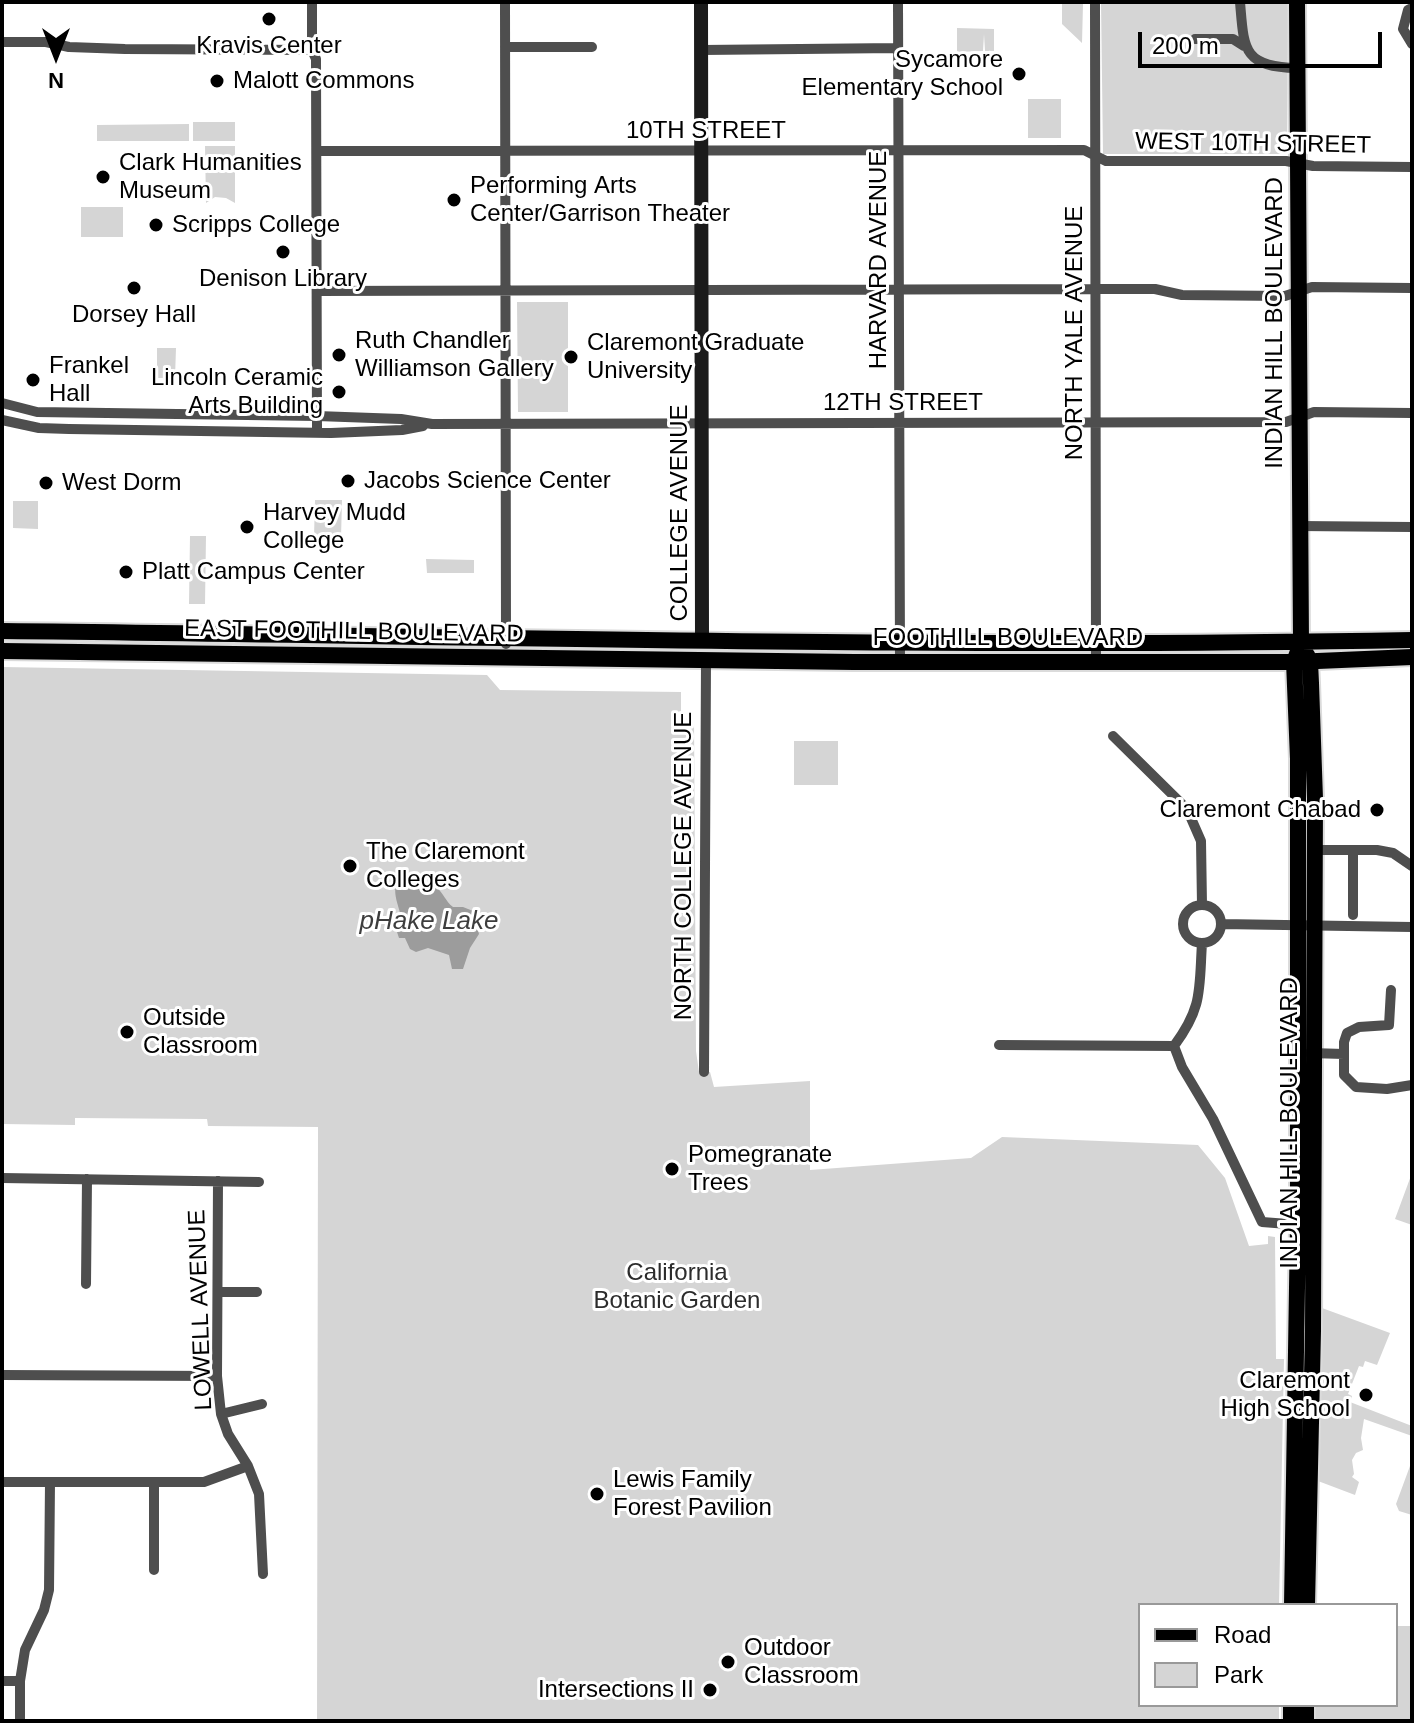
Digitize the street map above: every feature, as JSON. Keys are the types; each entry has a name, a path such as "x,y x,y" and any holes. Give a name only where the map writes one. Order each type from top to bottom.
{"main road":[{"name":"INDIAN HILL BOULEVARD","path":"1297,2 1301,643 1314,751 1314,850 1306,926"},
{"name":"EAST FOOTHILL BOULEVARD","path":"2,631 702,641"},
{"name":"FOOTHILL BOULEVARD","path":"702,641 1301,643 1412,640"},
{"path":"640,660 658,653 691,652 702,641"},
{"path":"706,661 708,652 749,651 762,641"},
{"name":"EAST FOOTHILL BOULEVARD","path":"2,651 706,661"},
{"name":"FOOTHILL BOULEVARD","path":"706,661 1302,662 1412,657"},
{"name":"INDIAN HILL BOULEVARD","path":"1302,662 1298,759 1306,926 1307,1603"},
{"name":"INDIAN HILL BOULEVARD","path":"1292,1603 1306,1226"}],"street":[{"path":"312,2 312,50 316,59 317,433"},
{"path":"505,2 506,657"},
{"name":"COLLEGE AVENUE","path":"701,2 702,641"},
{"name":"HARVARD AVENUE","path":"898,2 900,663"},
{"name":"NORTH YALE AVENUE","path":"1095,2 1096,663"},
{"path":"1240,2 1244,46"},
{"path":"1412,8 1408,10 1403,29 1412,44"},
{"path":"1195,39 1233,39 1264,63 1297,68"},
{"path":"2,42 46,42 69,47 125,49 312,50"},
{"path":"505,47 592,47"},
{"path":"702,50 898,48"},
{"name":"10TH STREET","path":"317,151 1084,150 1095,155"},
{"name":"WEST 10TH STREET","path":"1095,155 1106,161 1286,161 1313,166 1412,167"},
{"path":"317,291 1155,289 1182,295 1285,296 1312,287 1412,288"},
{"path":"2,403 37,412 317,416 401,419 432,424"},
{"name":"12TH STREET","path":"432,424 1286,422 1314,412 1412,413"},
{"path":"2,420 54,429 317,433 402,430 432,424"},
{"path":"1299,526 1412,527"},
{"name":"NORTH COLLEGE AVENUE","path":"704,1072 706,661"},
{"path":"1113,736 1187,809 1201,841 1202,905"},
{"path":"1314,850 1377,850 1393,853 1412,866"},
{"path":"1353,850 1353,915"},
{"path":"1202,905 1215,910 1221,924 1215,938 1202,943 1188,938 1182,924 1188,911 1202,905"},
{"path":"1221,924 1412,927"},
{"path":"1174,1046 1198,1006 1202,943"},
{"path":"1391,990 1389,1025 1352,1029 1347,1033 1344,1075 1356,1087 1387,1089 1412,1085"},
{"path":"999,1045 1174,1046"},
{"path":"1174,1046 1262,1222 1306,1226"},
{"path":"1306,1053 1344,1054"},
{"path":"2,1178 259,1182"},
{"path":"86,1284 87,1179"},
{"name":"LOWELL AVENUE","path":"218,1181 217,1376 221,1414 259,1494 263,1574"},
{"path":"218,1292 257,1292"},
{"path":"2,1375 217,1376"},
{"path":"221,1414 262,1404"},
{"path":"2,1482 204,1482 248,1466"},
{"path":"20,1721 20,1681 25,1650 44,1610 49,1590 50,1482"},
{"path":"154,1484 154,1570"},
{"path":"2,1681 20,1681"}],"green space":[{"path":"1101,2 1288,2 1287,154 1103,154"},
{"path":"1083,3 1082,43 1062,24 1062,4"},
{"path":"957,28 994,29 994,51 985,51 984,34 983,51 957,52"},
{"path":"1028,99 1061,99 1061,138 1028,138"},
{"path":"193,122 235,122 235,141 193,141"},
{"path":"189,124 189,141 97,141 97,125"},
{"path":"205,146 235,146 235,203 215,197 206,203"},
{"path":"81,207 123,207 123,237 81,237"},
{"path":"517,302 568,302 568,412 518,412"},
{"path":"157,348 176,348 175,378 157,378"},
{"path":"315,500 342,500 341,538 314,537"},
{"path":"13,501 38,501 38,529 13,528"},
{"path":"190,536 206,536 205,604 189,604"},
{"path":"426,559 474,560 474,573 427,573"},
{"name":"California Botanic Garden","path":"2,667 487,675 500,690 681,692 681,718 694,718 696,1051 699,1072 710,1072 714,1087 810,1081 810,1170 971,1158 1002,1137 1198,1145 1225,1178 1249,1246 1268,1244 1268,1236 1275,1237 1276,1359 1284,1359 1279,1603 1138,1603 1138,1707 1279,1707 1279,1721 317,1721 318,1127 208,1126 207,1119 75,1118 75,1125 2,1124"},
{"path":"794,741 838,741 838,785 794,785"},
{"path":"1412,1173 1412,1225 1395,1219"},
{"path":"1322,1308 1390,1333 1377,1365 1365,1361 1363,1367 1359,1366 1348,1394 1352,1396 1350,1402 1412,1426 1412,1436 1364,1419 1363,1450 1356,1453 1352,1460 1352,1477 1359,1482 1355,1495 1318,1481"},
{"path":"1410,1466 1412,1515 1399,1511 1396,1504"},
{"path":"1398,1626 1412,1626 1412,1721 1314,1721 1314,1707 1398,1707"}],"water":[{"name":"pHake Lake","path":"398,880 417,889 435,886 453,907 473,911 479,934 463,969 452,969 449,955 428,948 416,952 410,949 405,938 399,938 397,932 401,919 395,893"}],"place":[{"name":"Kravis Center","path":"269,19"},
{"name":"Sycamore Elementary School","path":"1019,74"},
{"name":"Malott Commons","path":"217,81"},
{"name":"Clark Humanities Museum","path":"103,177"},
{"name":"Performing Arts Center/Garrison Theater","path":"454,200"},
{"name":"Scripps College","path":"156,225"},
{"name":"Denison Library","path":"283,252"},
{"name":"Dorsey Hall","path":"134,288"},
{"name":"Ruth Chandler Williamson Gallery","path":"339,355"},
{"name":"Claremont Graduate University","path":"571,357"},
{"name":"Frankel Hall","path":"33,380"},
{"name":"Lincoln Ceramic Arts Building","path":"339,392"},
{"name":"Jacobs Science Center","path":"348,481"},
{"name":"West Dorm","path":"46,483"},
{"name":"Harvey Mudd College","path":"247,527"},
{"name":"Platt Campus Center","path":"126,572"},
{"name":"Claremont Chabad","path":"1377,810"},
{"name":"The Claremont Colleges","path":"350,866"},
{"name":"Outside Classroom","path":"127,1032"},
{"name":"Pomegranate Trees","path":"672,1169"},
{"name":"Claremont High School","path":"1366,1395"},
{"name":"Lewis Family Forest Pavilion","path":"597,1494"},
{"name":"Outdoor Classroom","path":"728,1662"},
{"name":"Intersections II","path":"710,1690"}]}
